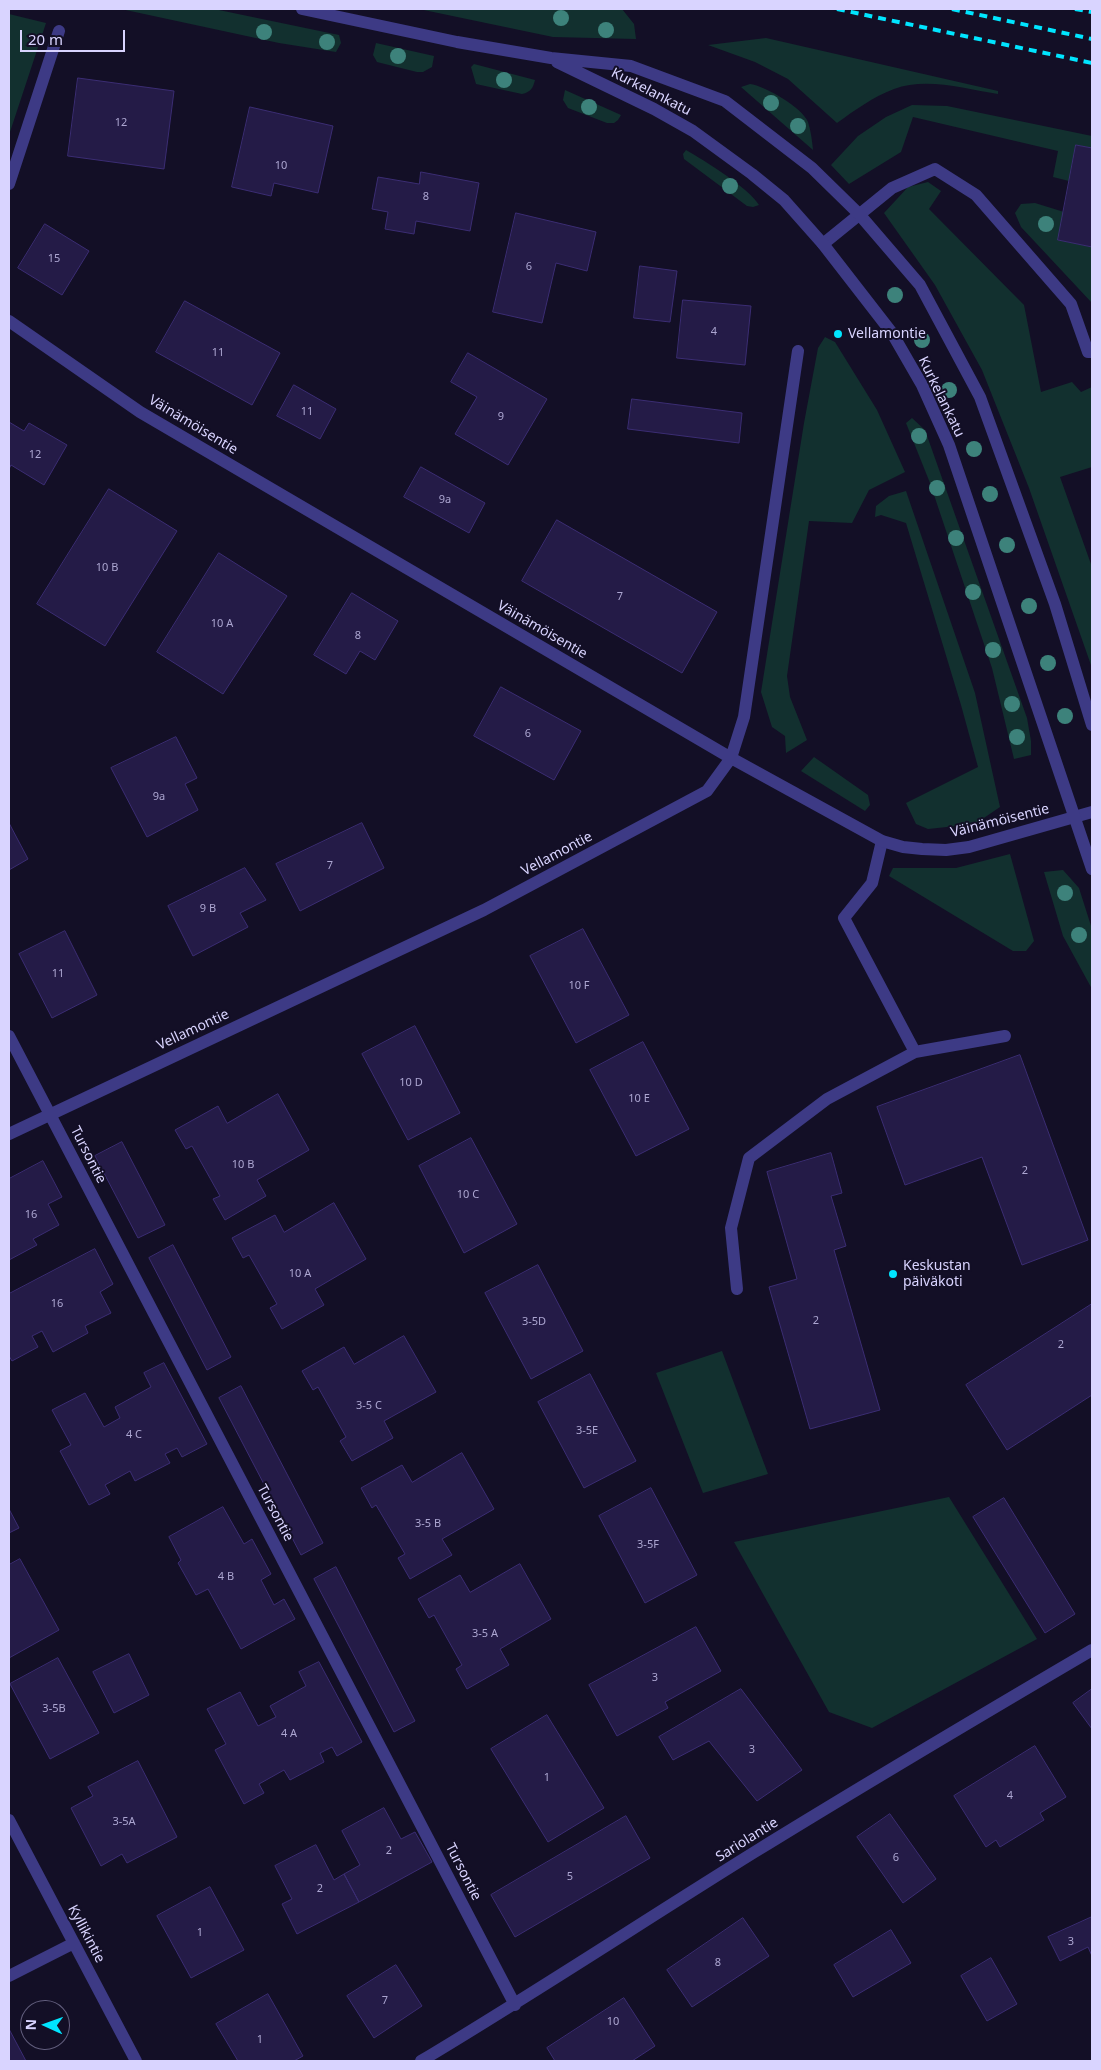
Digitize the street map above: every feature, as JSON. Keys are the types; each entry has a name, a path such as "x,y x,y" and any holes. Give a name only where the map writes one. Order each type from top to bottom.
{"street":[{"name":"Kurkelankatu","path":"302,9 457,42 550,58 631,66 725,101 812,168 860,214 920,285 980,397 1055,604 1092,725"},
{"path":"9,184 59,31"},
{"name":"Kurkelankatu","path":"550,58 654,108 693,131 752,174 784,200 823,244 892,334 922,385 949,445 1092,869"},
{"path":"823,244 892,188 934,169 976,195 1071,304 1088,352 1092,352"},
{"name":"Väinämöisentie","path":"9,321 140,412 731,758 882,841 903,847 946,850 968,847 1092,812"},
{"name":"Vellamontie","path":"9,1134 484,910 708,791 731,758 744,718 798,351"},
{"path":"882,841 872,883 844,918 915,1052"},
{"name":"Tursontie","path":"9,1036 515,2005"},
{"path":"737,1289 731,1228 750,1158 827,1098 915,1052 1005,1036"},
{"name":"Sariolantie","path":"421,2061 515,2005 752,1854 1092,1650"},
{"name":"Kyllikintie","path":"9,1820 136,2061"},
{"path":"9,1976 74,1943"}],"green space":[{"path":"121,9 214,9 339,35 341,43 336,52 279,43"},
{"path":"419,9 622,9 634,24 636,39 553,37"},
{"path":"9,14 46,23 9,135"},
{"path":"766,38 998,91 998,94 946,85 919,84 906,86 879,96 837,123 788,79 755,62 708,45"},
{"path":"376,43 434,56 432,67 423,72 417,72 377,62 373,55"},
{"path":"474,64 535,80 530,91 522,94 476,84 471,67"},
{"path":"750,84 782,98 799,110 808,122 813,150 741,87"},
{"path":"565,90 621,115 614,123 607,123 568,108 563,100"},
{"path":"912,105 947,106 1092,136 1092,148 1076,145 1069,181 1053,177 1058,151 913,117 901,152 849,184 831,165 858,136 886,117"},
{"path":"686,150 737,183 759,205 747,206 684,159 683,154"},
{"path":"928,182 941,191 929,209 1024,305 1041,392 1072,382 1081,392 1092,387 1092,467 1060,477 1092,567 1092,668 1029,488 982,370 935,285 884,213 908,187"},
{"path":"1035,203 1064,212 1058,240 1092,247 1092,303 1021,227 1015,213 1021,204"},
{"path":"825,337 835,342 877,410 905,472 869,490 852,523 809,521 787,676 790,697 807,740 786,753 785,736 772,727 761,692 804,423 818,348"},
{"path":"912,418 925,430 1027,718 1031,741 1031,755 1014,759 992,668 930,483 906,423"},
{"path":"906,491 975,693 1000,807 975,824 928,829 916,824 906,803 978,767 906,523 881,515 875,517 876,506 889,496"},
{"path":"814,757 868,795 870,805 865,811 801,771"},
{"path":"1010,854 1034,941 1026,951 1013,951 889,876 893,868 956,868"},
{"path":"1063,870 1079,888 1092,929 1092,989 1063,936 1044,872"},
{"path":"722,1351 768,1474 703,1493 656,1373"},
{"path":"949,1497 1037,1639 872,1728 829,1712 734,1542"}],"building":[{"path":"78,78 174,91 164,169 68,156"},
{"path":"250,107 333,126 318,193 274,183 271,196 232,187"},
{"path":"1076,145 1092,148 1092,247 1058,240"},
{"path":"421,172 479,183 470,231 416,221 414,234 385,229 388,212 372,209 378,177 419,184"},
{"path":"516,213 596,232 587,271 556,263 542,323 493,312"},
{"path":"45,224 89,251 62,295 18,268"},
{"path":"640,266 677,271 670,322 634,318"},
{"path":"683,300 751,306 745,365 677,358"},
{"path":"185,301 280,353 252,405 156,352"},
{"path":"468,353 547,399 508,465 455,434 477,397 451,382"},
{"path":"294,385 336,409 320,439 277,416"},
{"path":"632,399 742,413 739,443 628,429"},
{"path":"9,422 24,431 29,423 67,445 44,485 11,465 9,469"},
{"path":"421,467 485,503 469,533 404,497"},
{"path":"109,489 177,531 105,646 37,604"},
{"path":"557,520 717,612 682,673 522,581"},
{"path":"219,553 287,596 223,694 157,652"},
{"path":"352,593 398,621 375,660 360,651 346,674 314,655"},
{"path":"501,687 581,731 554,780 474,736"},
{"path":"176,737 197,778 185,784 198,810 147,837 111,768"},
{"path":"9,823 28,859 9,870"},
{"path":"362,823 384,868 300,911 276,864"},
{"path":"245,868 266,900 240,913 248,927 193,956 168,906"},
{"path":"583,929 629,1015 576,1043 530,956"},
{"path":"65,931 97,995 52,1018 19,954"},
{"path":"415,1026 460,1113 408,1140 362,1054"},
{"path":"643,1042 689,1129 636,1156 590,1070"},
{"path":"1020,1055 1088,1240 1022,1265 982,1157 905,1185 877,1107"},
{"path":"278,1094 309,1150 257,1180 266,1196 225,1220 213,1199 220,1196 192,1146 186,1149 175,1130 218,1106 227,1123"},
{"path":"471,1138 517,1224 464,1253 419,1166"},
{"path":"122,1142 165,1225 138,1238 95,1156"},
{"path":"831,1153 842,1193 831,1196 846,1246 834,1250 880,1410 810,1429 769,1287 797,1279 767,1172"},
{"path":"43,1161 62,1197 48,1204 59,1225 33,1239 37,1245 9,1260 9,1179"},
{"path":"334,1203 366,1259 315,1289 324,1305 282,1329 270,1308 277,1304 249,1255 243,1258 232,1238 275,1215 284,1232"},
{"path":"173,1245 231,1357 207,1370 149,1258"},
{"path":"95,1249 113,1284 100,1292 111,1313 85,1326 88,1333 53,1352 42,1331 32,1336 38,1347 12,1361 9,1356 9,1294"},
{"path":"538,1265 583,1351 531,1379 485,1293"},
{"path":"1092,1304 1092,1395 1007,1450 966,1385"},
{"path":"404,1336 436,1392 384,1421 393,1438 352,1461 340,1441 346,1437 318,1387 313,1390 302,1371 344,1347 354,1364"},
{"path":"164,1363 207,1444 182,1457 177,1448 165,1454 170,1463 135,1481 130,1471 105,1485 110,1494 89,1505 60,1451 71,1445 52,1410 85,1393 104,1427 120,1418 115,1407 151,1387 144,1373"},
{"path":"590,1374 636,1461 584,1488 538,1402"},
{"path":"241,1386 323,1543 301,1555 219,1398"},
{"path":"462,1453 494,1509 442,1539 452,1555 410,1579 398,1558 405,1554 376,1505 372,1508 361,1488 402,1465 412,1482"},
{"path":"651,1488 697,1575 645,1603 599,1516"},
{"path":"1004,1498 1075,1614 1045,1633 973,1517"},
{"path":"223,1507 244,1544 252,1539 271,1574 261,1580 274,1605 284,1599 295,1619 241,1649 208,1589 196,1595 178,1563 181,1560 169,1537"},
{"path":"9,1509 19,1528 9,1533"},
{"path":"20,1559 59,1630 9,1658 9,1565"},
{"path":"520,1564 551,1619 500,1649 509,1665 467,1689 456,1669 462,1665 434,1615 429,1618 418,1599 460,1575 470,1592"},
{"path":"336,1567 415,1721 394,1732 314,1579"},
{"path":"696,1627 721,1671 665,1702 668,1708 617,1736 589,1685"},
{"path":"129,1654 149,1695 114,1713 93,1672"},
{"path":"58,1658 99,1733 50,1759 10,1684"},
{"path":"319,1662 362,1742 337,1756 332,1747 320,1753 324,1762 290,1780 284,1770 259,1784 264,1793 244,1804 215,1750 226,1744 207,1709 240,1692 258,1726 276,1717 270,1706 306,1686 299,1672"},
{"path":"741,1689 802,1770 757,1801 709,1741 673,1760 659,1737"},
{"path":"1092,1689 1092,1729 1073,1703"},
{"path":"547,1715 604,1808 548,1842 491,1749"},
{"path":"1035,1746 1066,1797 1040,1813 1044,1820 1000,1847 996,1840 986,1847 954,1796"},
{"path":"138,1761 177,1837 127,1863 122,1854 101,1866 71,1808 93,1796 88,1787"},
{"path":"384,1808 401,1839 415,1832 432,1862 359,1902 344,1874 360,1865 342,1831"},
{"path":"890,1814 936,1879 903,1903 857,1837"},
{"path":"626,1816 650,1858 515,1937 491,1895"},
{"path":"316,1845 334,1880 344,1874 359,1902 297,1934 282,1904 292,1899 275,1866"},
{"path":"210,1887 244,1950 191,1978 157,1916"},
{"path":"1092,1917 1092,1956 1088,1947 1060,1961 1048,1937"},
{"path":"743,1918 769,1956 692,2007 667,1970"},
{"path":"891,1930 911,1963 853,1997 834,1965"},
{"path":"991,1958 1017,2004 987,2021 961,1976"},
{"path":"396,1965 422,2006 374,2038 347,1996"},
{"path":"268,1994 303,2056 294,2061 238,2061 216,2024"},
{"path":"624,1998 655,2046 632,2061 555,2061 547,2048"},
{"path":"9,2029 26,2061 9,2061"}],"railway":[{"path":"837,9 1092,63"},
{"path":"952,9 1092,39"},
{"path":"1075,9 1092,12"}],"place":[{"name":"Vellamontie","path":"838,334"},
{"name":"Keskustan päiväkoti","path":"893,1274"}]}
